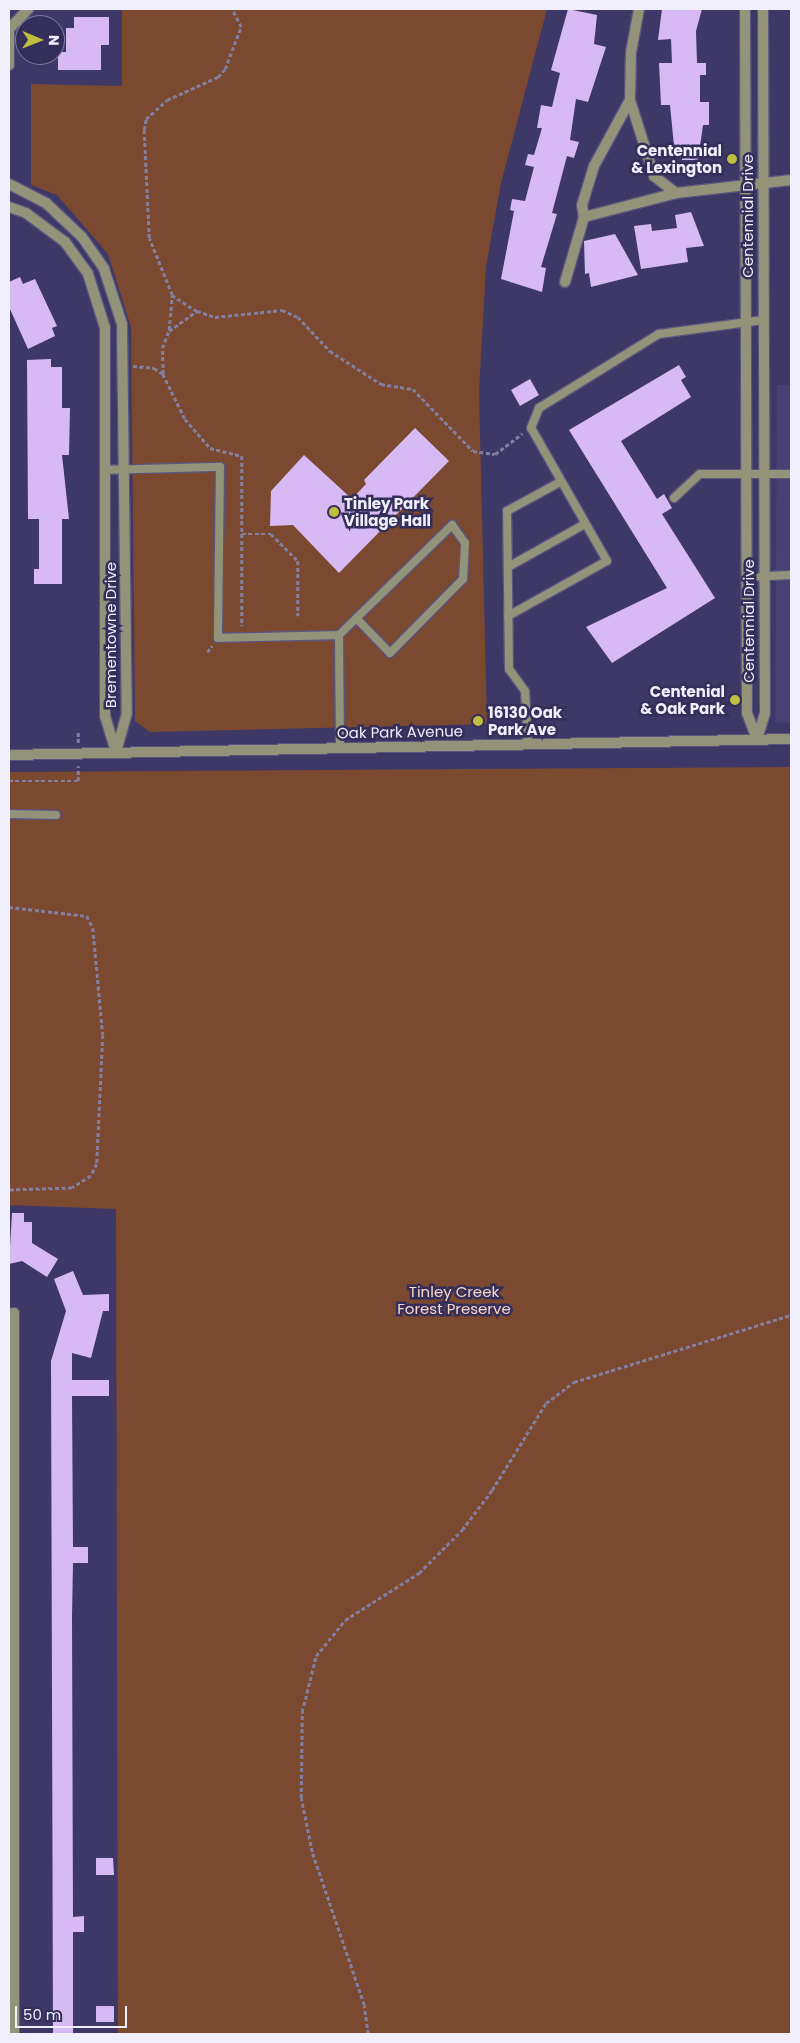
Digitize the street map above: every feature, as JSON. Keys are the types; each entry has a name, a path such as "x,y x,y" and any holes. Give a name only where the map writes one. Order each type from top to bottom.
{"street":[{"path":"9,66 9,29 28,9"},
{"path":"639,9 631,52 630,100 654,176 676,193"},
{"name":"Centennial Drive","path":"745,9 744,474 747,713 757,739"},
{"name":"Centennial Drive","path":"757,739 764,713 763,9"},
{"path":"565,282 584,217 582,205 594,166 630,100"},
{"path":"584,217 676,193 744,183 791,180"},
{"name":"Brementowne Drive","path":"9,184 46,203 82,237 104,269 122,324 125,372 127,713 116,752"},
{"name":"Brementowne Drive","path":"9,207 26,213 65,242 88,274 106,328 107,373 104,470 105,716 116,752"},
{"path":"107,373 125,372"},
{"name":"Oak Park Avenue","path":"9,755 791,739"},
{"path":"11,1314 11,1944 14,2034"}],"lane":[{"path":"508,616 606,561 560,482 532,428 538,408 660,334 763,320"},
{"path":"104,470 220,468 218,638 339,635 452,525 465,543 463,580 390,653 356,619"},
{"path":"674,498 700,474 791,474"},
{"path":"528,744 525,691 509,668 507,511 560,482"},
{"path":"508,567 585,524"},
{"path":"746,577 791,575"},
{"path":"339,635 340,748"},
{"path":"9,814 56,815"}],"path":[{"path":"163,374 162,348 169,331 172,294 149,238 144,130 146,119 167,100 218,77 225,69 240,26 232,9"},
{"path":"172,294 197,311 215,317 282,310 298,316 330,351 381,384 413,390 473,451 496,454 510,440"},
{"path":"169,331 197,311"},
{"path":"242,534 271,534 298,561 298,616"},
{"path":"9,782 78,780"},
{"path":"9,908 87,916 93,928 103,1035 97,1164 91,1176 72,1188 9,1190"},
{"path":"368,2034 364,2005 312,1852 301,1798 302,1712 316,1656 344,1620 419,1573 462,1530 492,1490 546,1403 574,1382 791,1315"}],"shaded area":[{"path":"777,385 791,385 791,723 775,722"}],"green space":[{"path":"122,9 547,9 501,183 486,267 479,391 487,724 150,732 135,721 131,327 108,254 57,195 31,185 31,84 122,86"},
{"name":"Tinley Creek Forest Preserve","path":"791,767 791,2034 118,2034 116,1209 9,1205 9,772"}],"building":[{"path":"568,9 597,15 594,44 606,47 588,102 576,99 570,140 579,142 574,158 567,156 552,213 557,214 541,267 546,268 542,292 501,279 514,211 510,210 512,199 525,201 534,167 525,165 528,154 534,155 542,128 537,128 541,105 552,107 560,73 551,70"},
{"path":"662,9 702,9 696,31 697,63 706,63 706,75 700,75 700,102 709,102 709,125 703,125 698,160 682,160 682,146 674,146 670,105 661,105 659,63 672,63 671,39 658,40"},
{"path":"74,17 109,17 109,45 101,45 101,70 58,70 58,65 65,65 66,28 74,28"},
{"path":"691,212 704,246 686,248 688,262 641,269 634,226 651,224 652,231 677,228 675,215"},
{"path":"615,234 638,275 591,287 589,273 585,274 584,241"},
{"path":"20,277 23,284 35,279 57,326 52,328 55,336 28,349 9,307 9,282"},
{"path":"51,359 51,367 62,367 62,408 70,408 69,455 62,455 69,519 62,519 62,584 34,584 34,569 39,569 39,519 28,519 27,360"},
{"path":"679,365 686,377 681,380 691,397 621,441 657,499 664,494 672,508 662,514 715,598 612,663 586,627 667,588 569,430"},
{"path":"530,379 539,395 520,406 511,390"},
{"name":"Tinley Park Village Hall","path":"415,428 449,461 339,573 293,525 270,526 271,491 304,455 352,499 366,484 364,480"},
{"path":"12,1213 24,1213 24,1222 32,1222 32,1243 58,1259 47,1277 22,1261 9,1264"},
{"path":"73,1271 83,1295 109,1294 109,1311 103,1311 91,1358 72,1353 72,1380 109,1380 109,1396 72,1396 73,1547 88,1547 88,1563 73,1563 72,1616 73,1917 84,1916 84,1932 73,1932 73,2034 53,2034 51,1361 66,1311 54,1279"},
{"path":"96,1858 113,1858 114,1875 96,1875"},
{"path":"96,2006 114,2006 114,2022 96,2022"}],"place":[{"name":"Centennial & Lexington","path":"732,159"},
{"name":"Tinley Park Village Hall","path":"334,512"},
{"name":"Centenial & Oak Park","path":"735,700"},
{"name":"16130 Oak Park Ave","path":"478,721"}]}
